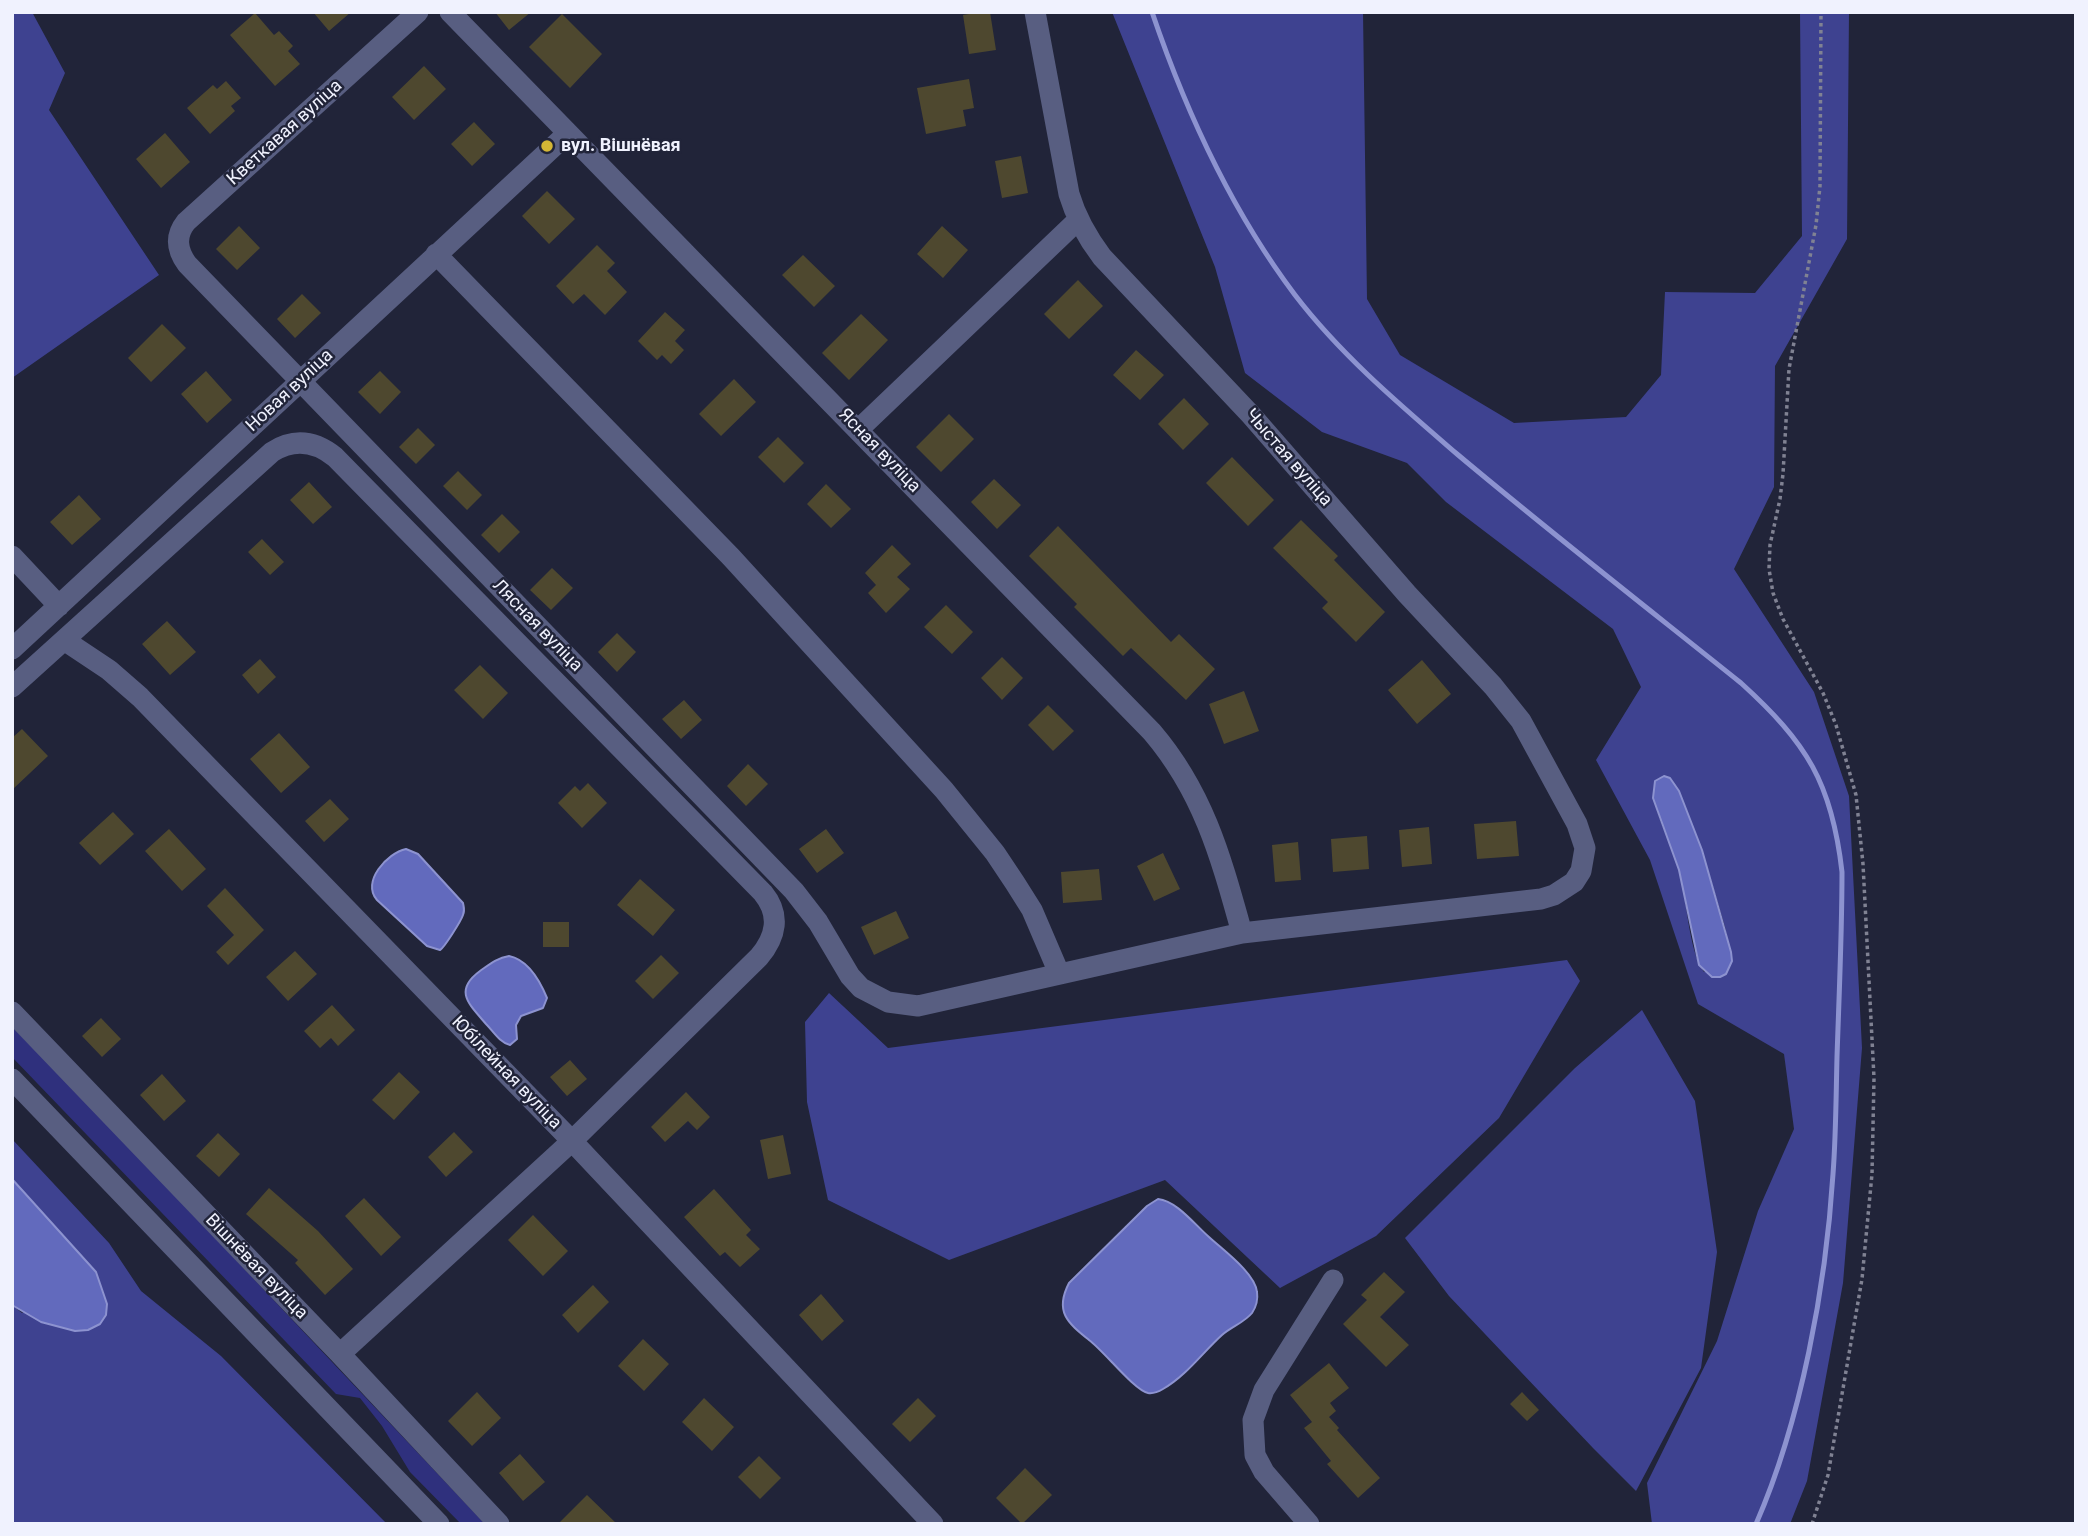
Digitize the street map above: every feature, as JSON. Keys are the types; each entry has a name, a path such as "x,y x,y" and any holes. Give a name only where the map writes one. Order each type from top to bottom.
{"street":[{"name":"Кветкавая вуліца","path":"187,264 181,256 178,240 186,222 418,12"},
{"name":"Ясная вуліца","path":"450,12 1166,748 1188,781 1208,822 1242,933"},
{"name":"Чыстая вуліца","path":"1035,12 1066,178 1078,220 1102,257 1251,415 1407,594 1493,686 1521,722 1546,763 1582,836 1584,859 1574,882 1564,890 1541,899 1242,933"},
{"name":"Новая вуліца","path":"12,649 568,134"},
{"path":"858,430 1078,220"},
{"path":"436,254 730,557 937,782 988,844 1015,883 1031,910 1059,973 1242,933"},
{"name":"Лясная вуліца","path":"187,264 794,891 818,922 850,976 861,988 888,1002 918,1006 1059,973"},
{"name":"Лясная вуліца","path":"64,640 272,452 300,442 318,445 335,457 763,893 773,908 775,929 759,957 572,1141 340,1354"},
{"path":"12,556 59,606"},
{"path":"12,687 64,640"},
{"name":"Юбілейная вуліца","path":"64,640 109,670 140,697 572,1141 933,1524"},
{"name":"Вішнёвая вуліца","path":"12,1012 499,1524"},
{"path":"12,1079 439,1524"},
{"path":"1309,1524 1264,1472 1255,1455 1253,1420 1264,1390 1333,1280"}],"path":[{"path":"1812,1524 1828,1475 1862,1279 1872,1174 1874,1078 1864,877 1856,795 1836,724 1823,693 1783,620 1773,593 1769,569 1770,545 1783,474 1788,369 1818,212 1821,12"}],"shaded area":[{"path":"12,12 32,12 65,73 49,110 159,275 12,378"},
{"path":"1112,12 1363,12 1367,299 1400,355 1514,423 1626,417 1661,375 1665,292 1755,293 1802,236 1800,12 1849,12 1847,239 1775,366 1774,487 1734,569 1814,692 1849,796 1862,1048 1843,1283 1807,1481 1790,1524 1652,1524 1647,1483 1717,1341 1758,1211 1794,1129 1784,1054 1698,1004 1650,860 1596,760 1641,687 1613,629 1446,502 1407,463 1322,432 1245,373 1215,267","holes":["1655,781 1679,791 1702,850 1725,927 1732,961 1704,972 1694,951 1679,868 1655,801"]},
{"path":"1567,960 1580,981 1499,1118 1376,1236 1280,1288 1165,1180 949,1260 828,1200 807,1102 805,1022 829,993 888,1048"},
{"path":"1642,1010 1695,1101 1717,1252 1701,1368 1636,1491 1449,1296 1405,1238 1575,1068"},
{"path":"12,1027 63,1077 485,1524 461,1524 410,1472 382,1426 360,1398 336,1394 12,1057"},
{"path":"12,1139 109,1243 141,1291 221,1356 387,1524 12,1524 12,1305 22,1313 96,1272 12,1179"}],"water":[{"path":"1664,776 1670,778 1679,791 1702,850 1731,952 1732,961 1726,974 1720,977 1712,977 1699,965 1679,870 1653,798 1655,781"},
{"path":"406,849 418,854 463,903 462,918 440,950 427,946 377,900 373,893 372,885 378,869 391,856"},
{"path":"509,956 528,967 547,998 543,1008 521,1016 516,1025 517,1039 510,1045 500,1039 466,998 467,985 472,978 497,960"},
{"path":"12,1179 96,1272 107,1304 106,1315 100,1324 88,1330 75,1331 41,1322 12,1305"},
{"path":"1158,1199 1179,1209 1238,1262 1251,1277 1257,1297 1255,1308 1249,1316 1222,1335 1171,1384 1158,1392 1150,1393 1135,1385 1069,1322 1063,1302 1069,1283 1147,1206"}],"building":[{"path":"313,12 351,12 329,31"},
{"path":"495,12 531,12 509,30"},
{"path":"990,12 996,50 969,54 963,15"},
{"path":"255,13 274,35 279,31 293,46 288,51 300,64 275,86 230,35"},
{"path":"562,14 602,54 570,88 529,47"},
{"path":"424,66 446,89 414,120 392,97"},
{"path":"969,79 974,108 963,110 966,126 926,134 917,88"},
{"path":"226,81 241,98 231,106 235,111 210,134 187,108 213,85 217,89"},
{"path":"474,122 495,144 472,166 451,144"},
{"path":"165,133 190,162 161,188 136,159"},
{"path":"1021,156 1028,193 1002,198 995,161"},
{"path":"547,191 575,219 549,244 522,216"},
{"path":"239,226 260,248 237,270 216,249"},
{"path":"942,226 968,250 943,278 917,254"},
{"path":"597,245 615,263 607,271 627,292 605,315 584,294 573,304 556,286"},
{"path":"803,255 835,286 814,307 782,275"},
{"path":"1078,280 1103,306 1069,339 1044,314"},
{"path":"302,294 321,313 295,338 277,319"},
{"path":"665,312 685,330 675,341 684,350 671,364 662,355 657,360 638,341"},
{"path":"861,314 888,340 849,380 822,353"},
{"path":"162,324 186,348 151,382 128,358"},
{"path":"1136,350 1164,375 1140,400 1113,375"},
{"path":"206,371 232,400 207,423 181,394"},
{"path":"380,371 401,392 380,414 358,392"},
{"path":"734,379 756,402 721,436 699,414"},
{"path":"1184,398 1209,424 1183,450 1158,424"},
{"path":"949,414 974,439 941,472 916,447"},
{"path":"418,428 435,445 416,464 399,447"},
{"path":"778,437 804,463 784,483 758,457"},
{"path":"1232,457 1274,500 1248,526 1206,483"},
{"path":"458,471 482,495 467,510 443,486"},
{"path":"994,479 1021,505 997,529 971,502"},
{"path":"309,482 332,507 313,524 290,500"},
{"path":"826,484 851,509 831,528 807,504"},
{"path":"79,495 101,519 72,545 50,522"},
{"path":"502,514 520,532 499,553 481,535"},
{"path":"1301,520 1338,556 1334,560 1385,612 1356,642 1322,608 1328,602 1273,548"},
{"path":"1058,526 1171,642 1179,634 1215,669 1186,700 1131,648 1123,656 1074,607 1077,604 1029,556"},
{"path":"262,539 284,562 270,575 248,552"},
{"path":"892,545 911,564 897,577 910,589 886,613 868,593 876,585 865,573"},
{"path":"552,568 573,588 551,610 530,590"},
{"path":"946,605 973,632 952,654 924,627"},
{"path":"167,621 196,652 170,675 142,644"},
{"path":"617,633 636,652 617,672 598,652"},
{"path":"1002,657 1023,678 1002,700 981,678"},
{"path":"260,659 276,677 258,694 242,675"},
{"path":"1422,660 1451,694 1417,724 1388,690"},
{"path":"480,665 508,693 483,719 454,690"},
{"path":"1244,691 1259,731 1224,744 1209,704"},
{"path":"684,700 702,720 681,739 662,719"},
{"path":"1048,705 1074,731 1053,751 1028,725"},
{"path":"22,729 48,756 12,790 12,738"},
{"path":"279,733 310,767 281,793 250,759"},
{"path":"748,764 768,784 746,806 727,786"},
{"path":"588,783 607,803 582,828 558,803 575,786 580,791"},
{"path":"330,799 349,819 324,842 305,821"},
{"path":"113,812 134,834 100,865 79,843"},
{"path":"1516,821 1519,856 1477,859 1474,824"},
{"path":"1429,827 1432,864 1402,867 1399,830"},
{"path":"169,829 206,869 182,891 145,851"},
{"path":"826,829 844,853 817,873 799,849"},
{"path":"1367,836 1369,869 1333,872 1331,839"},
{"path":"1298,842 1301,880 1275,882 1272,845"},
{"path":"1163,853 1180,889 1154,901 1137,866"},
{"path":"1099,869 1102,900 1063,903 1061,872"},
{"path":"640,879 675,910 653,936 617,905"},
{"path":"225,888 264,930 228,965 216,952 234,935 207,906"},
{"path":"896,911 909,938 874,955 861,927"},
{"path":"543,922 569,922 569,947 543,947"},
{"path":"295,951 317,974 288,1001 266,977"},
{"path":"661,955 679,973 653,999 635,981"},
{"path":"332,1005 355,1030 338,1046 331,1038 320,1048 304,1031"},
{"path":"101,1018 121,1039 102,1057 82,1036"},
{"path":"570,1060 587,1079 567,1096 550,1077"},
{"path":"399,1072 420,1092 394,1120 372,1100"},
{"path":"162,1074 186,1101 164,1121 140,1095"},
{"path":"686,1092 710,1117 697,1130 688,1121 665,1142 651,1127"},
{"path":"454,1132 473,1152 446,1177 428,1157"},
{"path":"218,1133 240,1154 219,1177 196,1156"},
{"path":"783,1135 791,1174 768,1179 760,1140"},
{"path":"269,1188 318,1231 353,1269 325,1295 295,1263 298,1260 246,1214"},
{"path":"714,1189 751,1230 746,1235 760,1249 740,1267 725,1252 720,1256 684,1217"},
{"path":"364,1198 401,1237 381,1256 345,1216"},
{"path":"533,1215 568,1251 543,1276 508,1240"},
{"path":"1384,1272 1405,1292 1380,1317 1409,1345 1386,1367 1343,1324 1367,1300 1361,1295"},
{"path":"593,1285 609,1302 578,1333 562,1315"},
{"path":"821,1294 844,1321 822,1341 799,1315"},
{"path":"643,1339 669,1364 644,1391 618,1366"},
{"path":"1329,1363 1349,1388 1330,1403 1336,1411 1329,1417 1339,1428 1337,1430 1380,1478 1358,1498 1327,1464 1331,1461 1304,1428 1312,1422 1290,1395"},
{"path":"477,1392 501,1418 472,1446 448,1421"},
{"path":"1522,1392 1539,1410 1527,1421 1510,1404"},
{"path":"704,1398 734,1427 712,1451 682,1422"},
{"path":"918,1398 936,1416 910,1442 892,1424"},
{"path":"520,1454 545,1482 523,1501 499,1473"},
{"path":"759,1456 781,1478 760,1499 738,1477"},
{"path":"1025,1468 1052,1495 1022,1524 996,1498"},
{"path":"587,1495 617,1524 558,1524"}],"waterway":[{"path":"1152,12 1195,123 1212,159 1250,229 1313,317 1372,378 1457,454 1741,683 1783,725 1799,746 1823,789 1831,813 1842,872 1830,1217 1817,1307 1798,1398 1786,1442 1756,1524"}],"place":[{"name":"вул. Вішнёвая","path":"547,146"}]}
